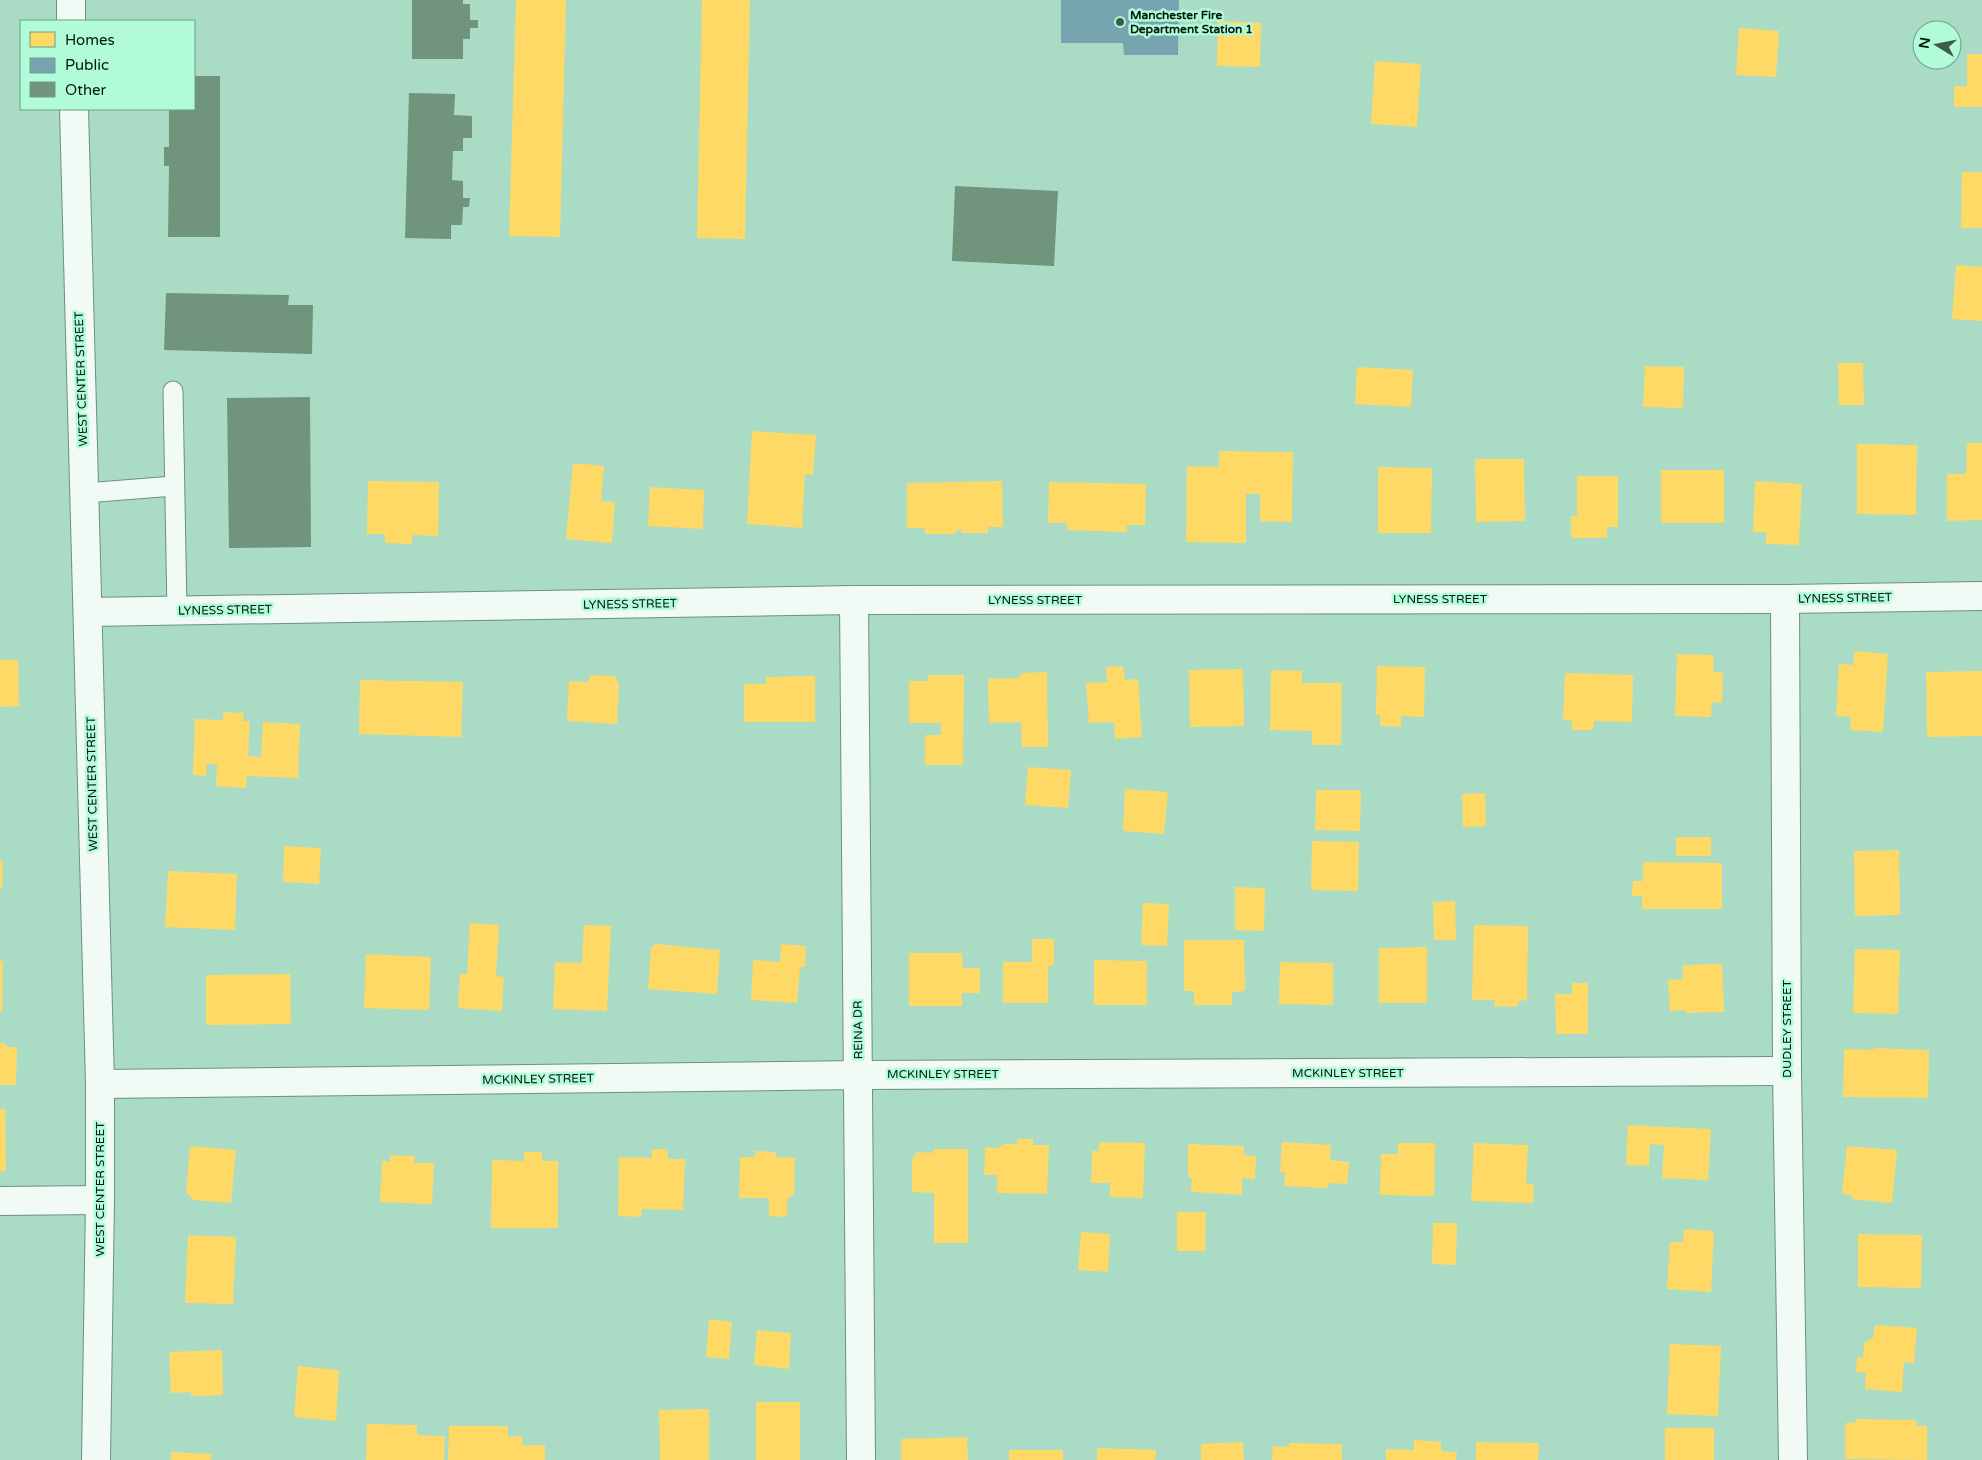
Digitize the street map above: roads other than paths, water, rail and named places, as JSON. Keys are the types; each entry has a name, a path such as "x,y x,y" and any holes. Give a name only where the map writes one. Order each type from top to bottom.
{"street":[{"path":"70,0 71,20"},
{"name":"WEST CENTER STREET","path":"74,110 100,1084 96,1460"},
{"name":"LYNESS STREET","path":"88,612 854,600 1785,599 1982,596"},
{"name":"DUDLEY STREET","path":"1785,599 1787,1071 1793,1460"},
{"name":"REINA DR","path":"854,600 861,1460"},
{"name":"MCKINLEY STREET","path":"100,1084 859,1075 1787,1071"},
{"path":"0,1201 100,1200"}],"lane":[{"path":"173,391 177,610"},
{"path":"84,493 174,486"}],"place":[{"name":"Manchester Fire Department Station 1","path":"1120,22"}]}
